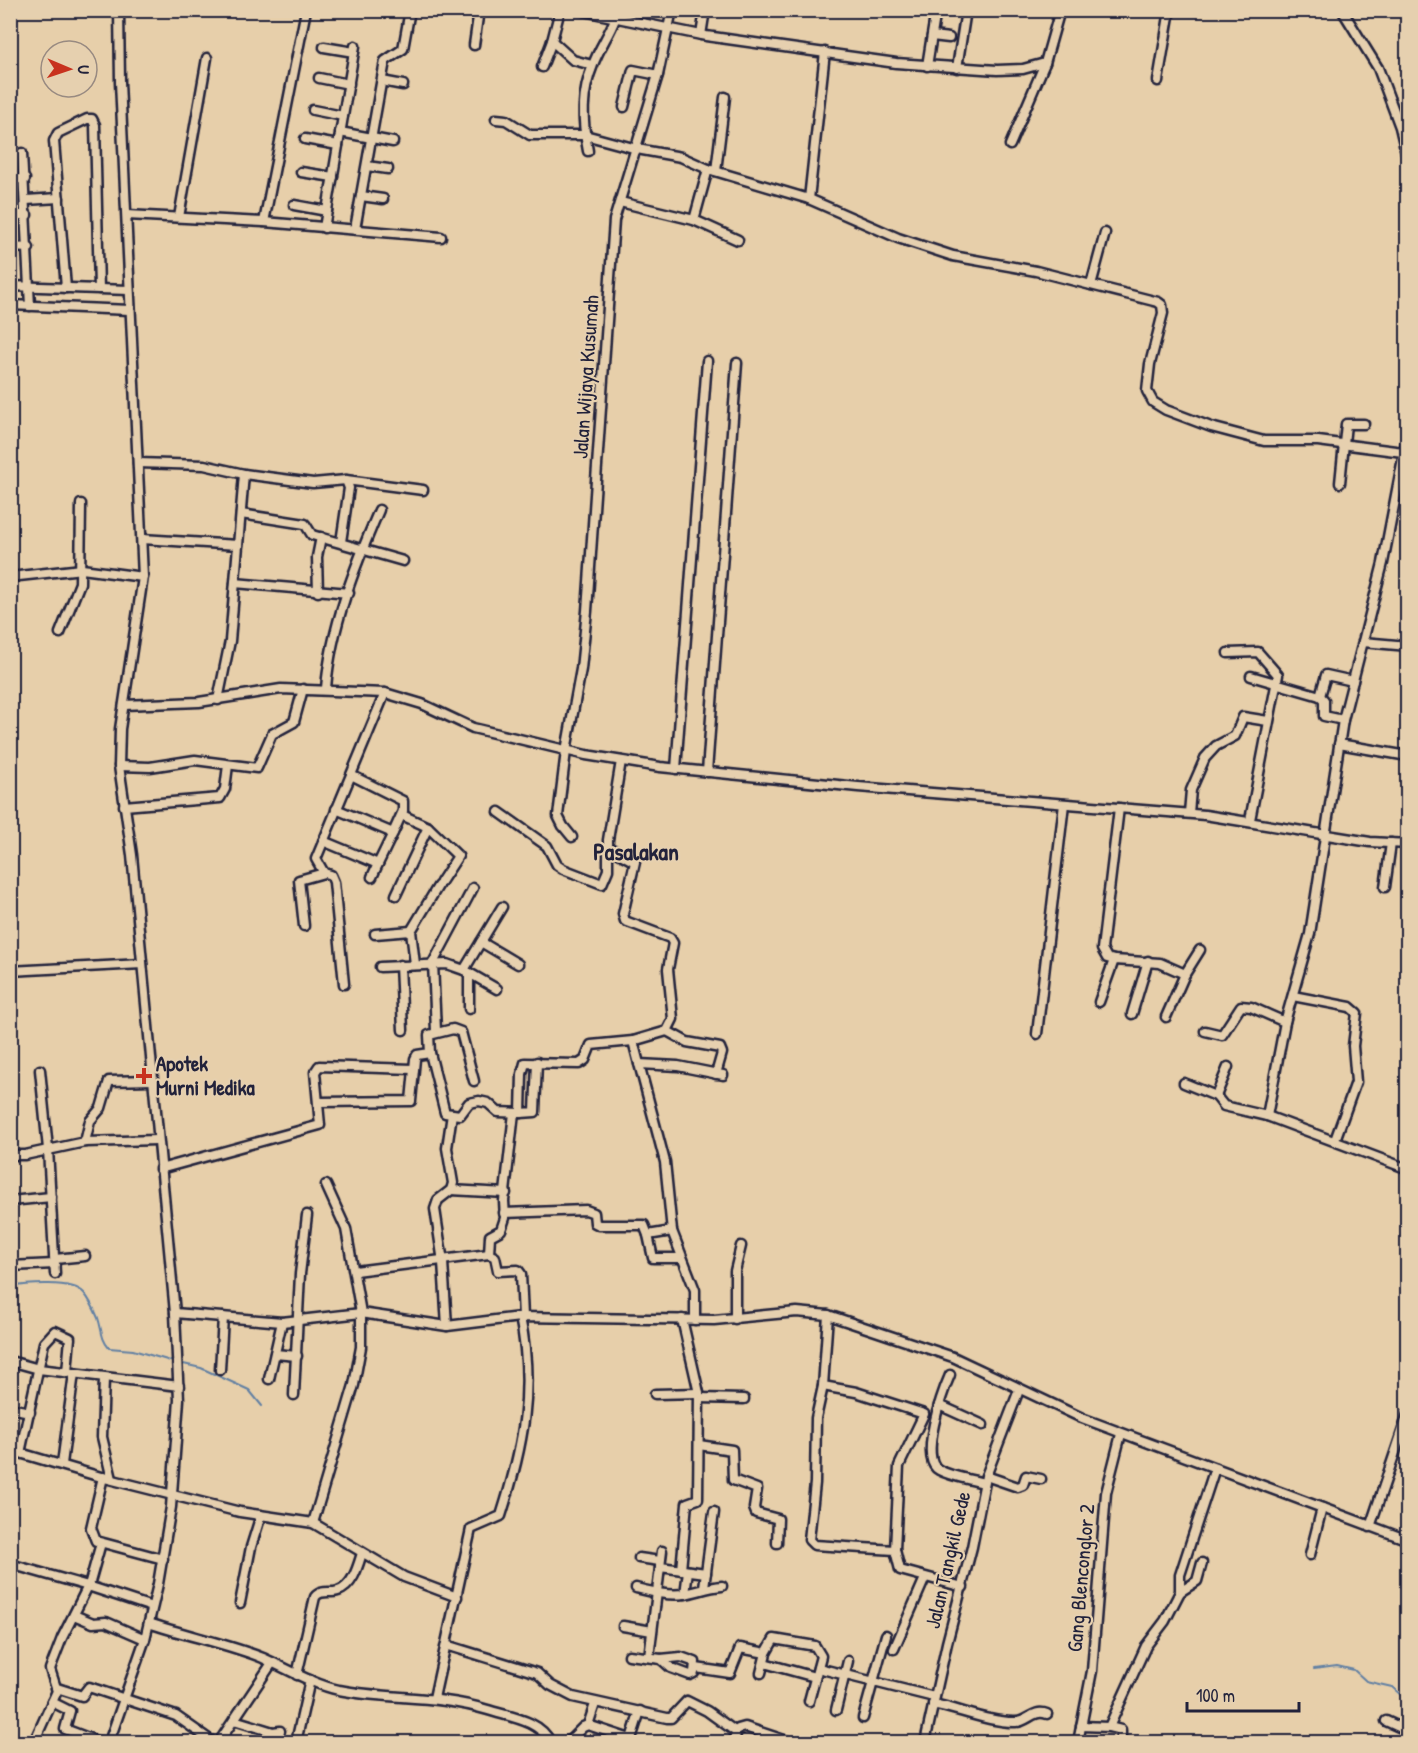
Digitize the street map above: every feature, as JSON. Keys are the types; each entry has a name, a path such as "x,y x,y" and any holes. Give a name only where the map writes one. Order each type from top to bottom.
{"street":[{"path":"109,1743 145,1639 163,1558 173,1493 179,1386 175,1313 132,855 119,766 120,729 143,577 129,290 119,10"},
{"path":"264,222 306,10"},
{"path":"355,229 386,59 403,49 410,10"},
{"path":"474,45 479,10"},
{"path":"542,68 560,10"},
{"name":"Jalan Wijaya Kusumah","path":"572,837 558,819 566,751 584,646 602,425 612,237 620,202 658,75 672,10"},
{"path":"701,35 705,10"},
{"path":"927,66 936,10"},
{"path":"957,68 966,10"},
{"path":"1010,145 1045,63 1060,10"},
{"path":"1158,81 1170,10"},
{"path":"1342,10 1378,68 1403,125 1407,161"},
{"path":"579,11 701,35 927,66 1023,69 1045,63"},
{"path":"588,151 582,119 585,91 592,65 609,36 615,19"},
{"path":"932,36 949,38"},
{"path":"552,41 573,60 592,65"},
{"path":"324,46 354,49 324,228"},
{"path":"808,199 825,52"},
{"path":"179,217 207,58"},
{"path":"624,107 633,70 658,75"},
{"path":"319,78 349,84"},
{"path":"382,81 403,85"},
{"path":"694,220 712,170 725,97"},
{"path":"313,110 343,116"},
{"path":"496,118 506,120 530,135 585,135 637,149 681,157 712,170 808,199 898,238 953,256 1091,285 1162,305 1163,313 1152,355 1147,391 1153,402 1211,427 1254,439 1345,444 1403,452"},
{"path":"66,288 55,136 87,119 92,119 95,125 99,289"},
{"path":"340,132 393,142"},
{"path":"305,139 338,145"},
{"path":"22,153 30,306"},
{"path":"367,166 388,169"},
{"path":"301,172 333,177"},
{"path":"10,179 25,179"},
{"path":"361,196 383,199"},
{"path":"26,200 59,198"},
{"path":"620,202 694,220 738,240"},
{"path":"294,205 327,211"},
{"path":"10,214 27,215"},
{"path":"127,215 264,222 441,237"},
{"path":"1091,285 1105,233"},
{"path":"10,248 28,248"},
{"path":"10,286 129,290"},
{"path":"10,305 130,310"},
{"path":"676,769 707,361"},
{"path":"707,772 737,363"},
{"path":"1340,483 1346,424 1364,424"},
{"path":"1267,1116 1285,1022 1310,934 1343,720 1383,564 1407,438"},
{"path":"138,463 204,465 244,474 313,483 346,480 423,490"},
{"path":"218,700 229,650 244,474"},
{"path":"341,542 348,488 346,480"},
{"path":"60,633 76,596 82,569 81,504"},
{"path":"326,688 329,656 363,548 380,510"},
{"path":"241,514 304,524 309,528 310,534 403,561"},
{"path":"318,592 317,556 321,537"},
{"path":"142,539 238,545"},
{"path":"10,577 82,569 143,577"},
{"path":"235,583 349,593"},
{"path":"1363,642 1407,646"},
{"path":"1228,653 1258,652 1278,675 1250,820"},
{"path":"1320,696 1326,675 1353,681"},
{"path":"1251,676 1320,696 1324,700 1324,716 1343,720"},
{"path":"124,705 218,700 267,690 326,688 385,693 422,704 473,728 566,751 621,761 707,772 1189,813 1250,820 1326,835 1407,844"},
{"path":"119,766 150,767 195,760 259,767 272,734 294,722 303,689"},
{"path":"324,873 316,859 336,809 353,776 385,693"},
{"path":"1189,813 1192,788 1208,753 1236,735 1244,717 1268,721"},
{"path":"1339,744 1402,755"},
{"path":"499,812 547,846 557,865 601,884 608,870 608,847 621,761"},
{"path":"124,806 220,798 225,789 228,765"},
{"path":"353,776 400,798 405,804 372,877"},
{"path":"1037,1034 1064,804"},
{"path":"1119,808 1103,932 1104,954 1114,960 1148,961 1168,965 1185,974"},
{"path":"336,809 393,833"},
{"path":"402,815 428,827 458,856 411,931 415,964"},
{"path":"396,895 428,827"},
{"path":"323,841 378,864"},
{"path":"1385,887 1391,843"},
{"path":"489,1254 490,1236 501,1230 518,1113 522,1068 525,1063 579,1064 585,1060 591,1045 633,1041 667,1031 673,1020 668,969 673,943 670,938 625,921 623,914 635,862 608,847"},
{"path":"304,926 299,880 324,873 331,875 334,882 344,984"},
{"path":"436,1031 433,963 473,888"},
{"path":"469,1009 467,971 502,907"},
{"path":"375,934 411,931"},
{"path":"481,942 518,964"},
{"path":"1166,1017 1185,974 1200,950"},
{"path":"1099,1002 1114,960"},
{"path":"1132,1014 1148,961"},
{"path":"10,972 142,964"},
{"path":"380,968 415,964 447,964 467,971 497,989"},
{"path":"400,965 403,1030"},
{"path":"1293,996 1350,1007 1357,1013 1353,1046 1356,1082 1335,1140"},
{"path":"1205,1031 1222,1035 1241,1006 1251,1007 1285,1022"},
{"path":"474,1082 461,1032 453,1029 436,1031 428,1039 430,1053 443,1110 452,1114 459,1115 469,1103 479,1101 488,1103 498,1112 535,1112 537,1062"},
{"path":"639,1064 678,1066 719,1074 722,1053 720,1048 687,1042 667,1031"},
{"path":"633,1041 665,1162 672,1231 680,1258 695,1290 695,1320"},
{"path":"319,1102 411,1101 413,1069 417,1055 430,1053"},
{"path":"160,1169 320,1125 315,1076 315,1069 319,1066 413,1069"},
{"path":"1216,1096 1228,1067"},
{"path":"40,1070 48,1149 55,1266"},
{"path":"85,1142 90,1120 101,1108 109,1081 152,1080"},
{"path":"1184,1083 1216,1096 1224,1106 1267,1116 1407,1169"},
{"path":"447,1326 443,1262 435,1205 451,1190 453,1180 447,1148 452,1114"},
{"path":"10,1155 85,1142 157,1140"},
{"path":"313,1523 358,1367 361,1313 355,1271 344,1224 326,1185"},
{"path":"451,1190 506,1192"},
{"path":"10,1201 51,1197"},
{"path":"504,1214 586,1210 594,1213 597,1224 646,1226 653,1258 680,1258"},
{"path":"294,1395 300,1320 300,1274 308,1215"},
{"path":"648,1235 672,1231"},
{"path":"735,1319 735,1271 741,1246"},
{"path":"355,1271 443,1262 489,1254 495,1257 498,1271 518,1270 521,1274 521,1317 527,1384 525,1425 519,1459 501,1516 471,1529 434,1698"},
{"path":"10,1266 55,1266 85,1256"},
{"path":"175,1313 282,1322 361,1313 447,1326 521,1317 695,1320 735,1319 797,1312 828,1315 953,1357 1019,1390 1121,1434 1407,1540"},
{"path":"828,1315 823,1386 816,1418 815,1483 809,1540 814,1545 895,1550"},
{"path":"220,1370 223,1317"},
{"path":"682,1319 699,1395 698,1499 687,1503 685,1594"},
{"path":"269,1379 282,1322"},
{"path":"20,1453 44,1343 49,1335 58,1331 68,1335 71,1341 71,1372 62,1464"},
{"path":"275,1354 297,1356"},
{"path":"10,1361 39,1369 179,1386"},
{"path":"950,1375 930,1439 935,1467 1018,1487 1023,1485 1026,1476 1041,1479"},
{"path":"104,1378 102,1437 108,1478 91,1528 93,1538 101,1543 163,1558"},
{"path":"823,1386 856,1392 924,1414 898,1466 895,1550 900,1570 963,1587"},
{"name":"Jalan Tangkil Gede","path":"925,1743 963,1587 985,1479 1019,1390"},
{"path":"656,1394 744,1399"},
{"path":"939,1405 983,1425"},
{"path":"10,1408 30,1412"},
{"path":"1370,1527 1407,1414"},
{"name":"Gang Blenconglor 2","path":"1078,1743 1092,1671 1106,1493 1121,1434"},
{"path":"699,1445 732,1450 733,1480 757,1489 754,1508 756,1513 778,1519 777,1543"},
{"path":"10,1450 108,1478 261,1515 313,1523 423,1586 457,1597"},
{"path":"1180,1592 1180,1575 1215,1468"},
{"path":"1310,1555 1322,1508"},
{"path":"704,1587 706,1573 715,1549 714,1512"},
{"path":"240,1603 251,1547 261,1515"},
{"path":"101,1543 88,1586 62,1638 50,1669 51,1679 57,1688 82,1696 89,1687 176,1716 213,1743"},
{"path":"649,1657 662,1551"},
{"path":"297,1675 315,1597 318,1593 341,1590 354,1576 362,1553"},
{"path":"639,1557 684,1570 706,1573"},
{"path":"1108,1727 1136,1664 1180,1592 1197,1581 1202,1563"},
{"path":"10,1564 152,1607"},
{"path":"894,1649 925,1578"},
{"path":"636,1588 657,1593 685,1594 704,1587 722,1586"},
{"path":"74,1615 93,1623 106,1622 145,1639"},
{"path":"149,1623 272,1663 310,1680 352,1692 434,1698 465,1703 526,1722 544,1732 550,1743"},
{"path":"623,1626 652,1631"},
{"path":"863,1718 886,1635"},
{"path":"761,1673 766,1653 772,1642 777,1639 815,1646 821,1656 809,1701"},
{"path":"446,1645 537,1673 556,1689 595,1704 671,1718 687,1701 736,1732"},
{"path":"696,1668 730,1673 740,1648 766,1653"},
{"path":"629,1655 661,1659 691,1659 695,1662 696,1668"},
{"path":"661,1659 671,1668 690,1675 696,1668"},
{"path":"836,1710 848,1661"},
{"path":"219,1743 272,1663"},
{"path":"764,1663 817,1673 845,1675 979,1716 1016,1722 1034,1713 1047,1714"},
{"path":"296,1743 310,1680"},
{"path":"34,1743 57,1688"},
{"path":"52,1702 70,1711 65,1729 99,1743"},
{"path":"588,1725 595,1704"},
{"path":"567,1743 588,1725 630,1741 640,1711"},
{"path":"234,1720 273,1732 280,1731"},
{"path":"1386,1721 1407,1731"},
{"path":"1081,1726 1121,1730 1121,1743"},
{"path":"733,1743 736,1732 742,1727 790,1743"}],"waterway":[{"path":"1353,20 1380,64"},
{"path":"1384,72 1408,130"},
{"path":"10,1287 49,1284 78,1289 84,1293 94,1309 103,1338 109,1348 133,1350 174,1362"},
{"path":"179,1363 201,1368 249,1390 262,1406"},
{"path":"1314,1669 1337,1666 1354,1670 1366,1681 1392,1687 1402,1696 1408,1696"}],"place":[{"name":"Apotek Murni Medika","path":"144,1076"}],"district":[{"name":"Pasalakan","path":"636,852"}]}
